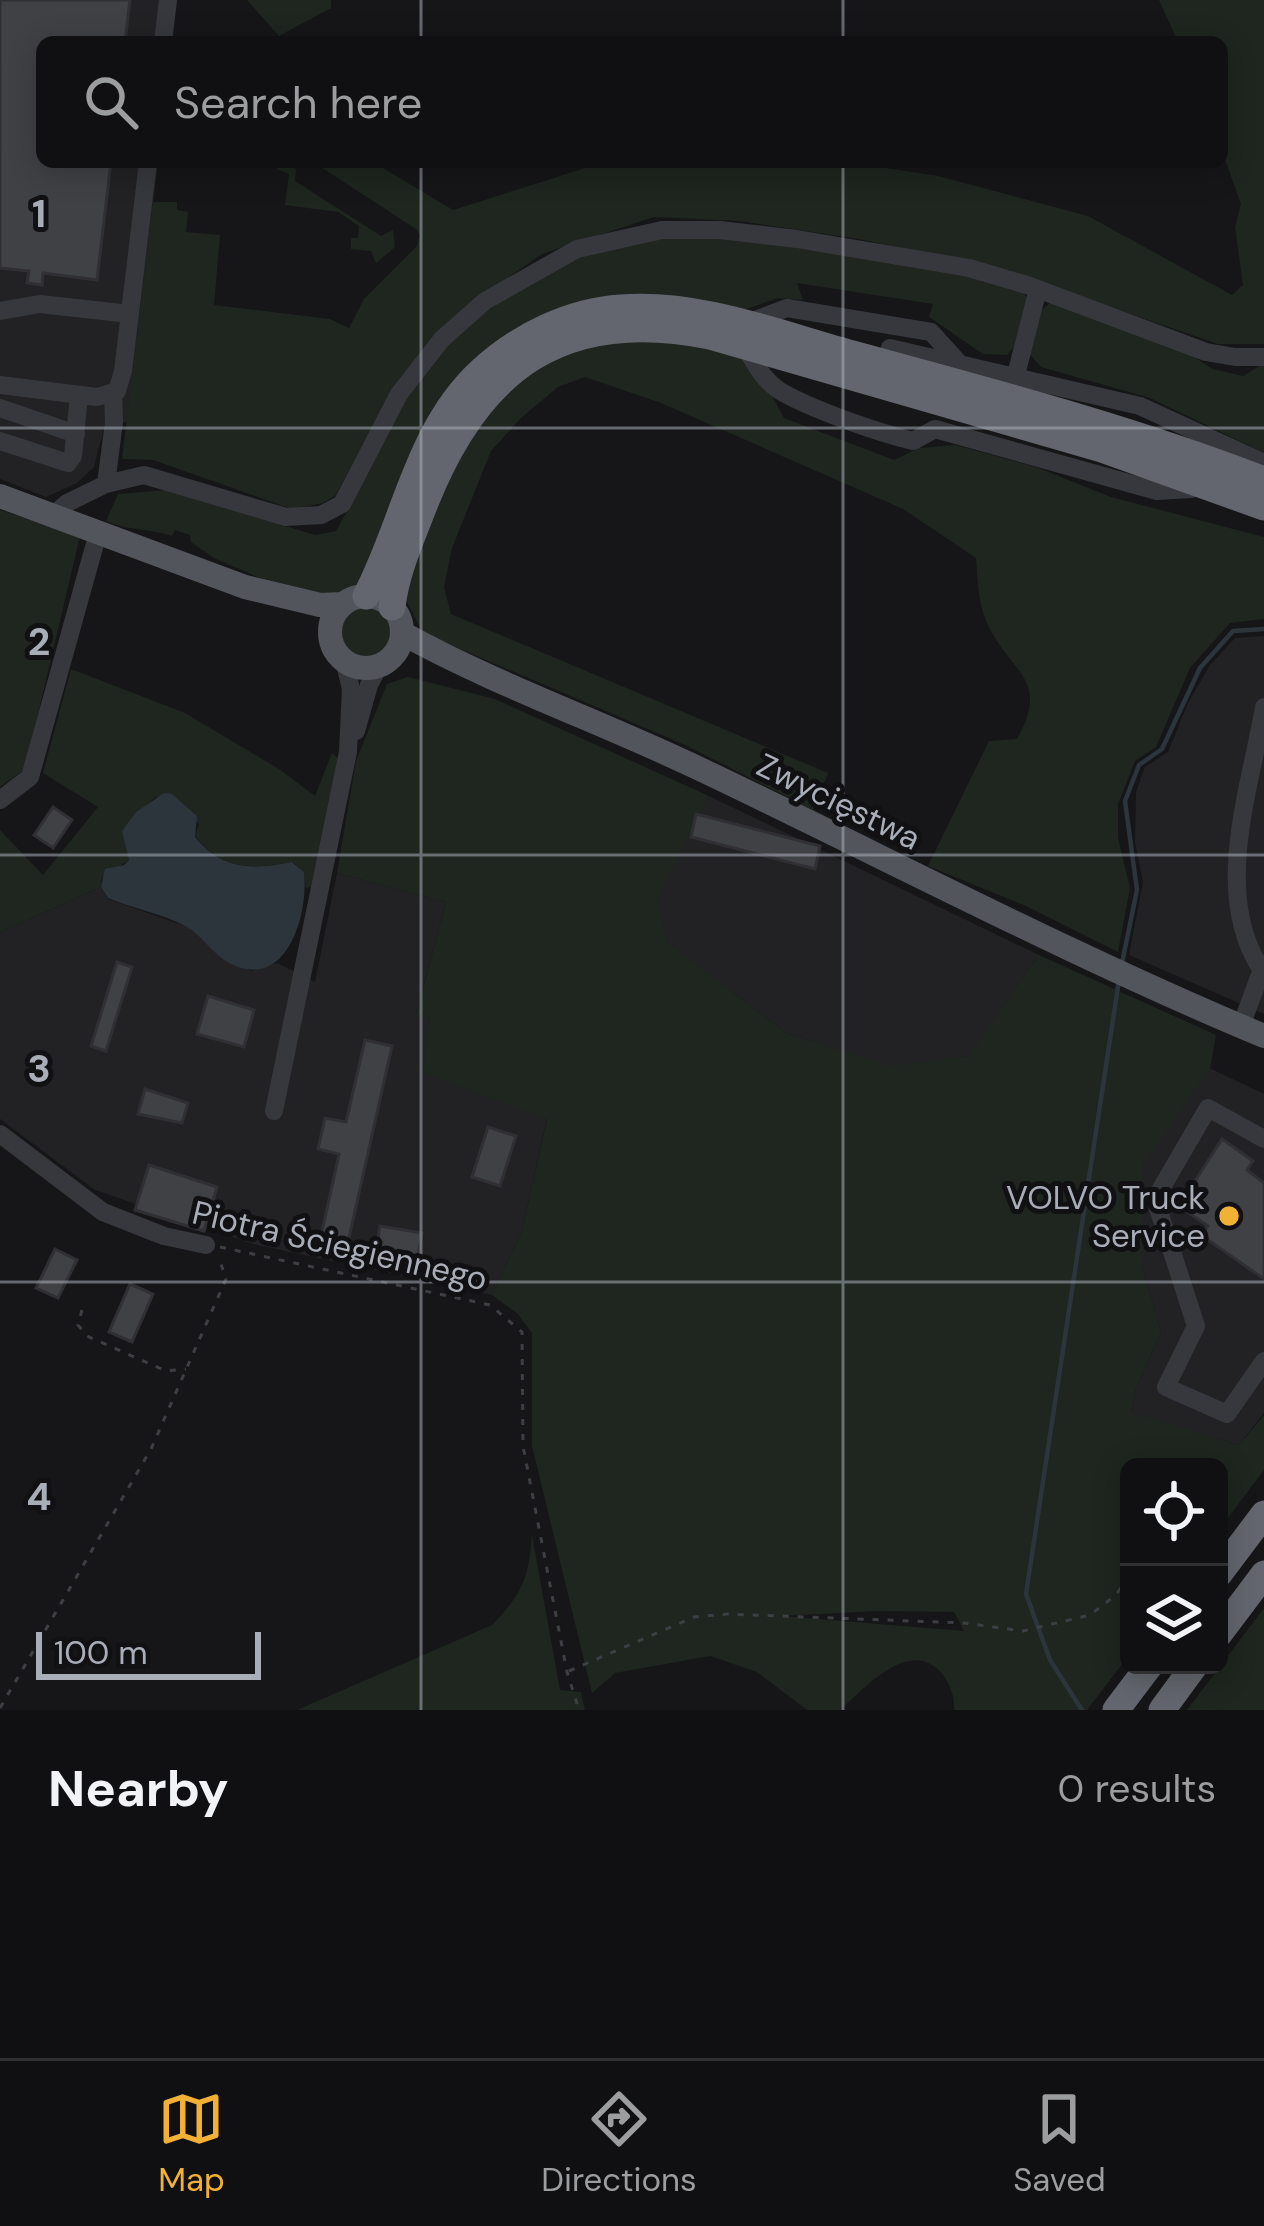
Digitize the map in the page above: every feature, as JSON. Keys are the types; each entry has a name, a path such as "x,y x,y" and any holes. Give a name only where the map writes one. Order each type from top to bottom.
{"highway":[{"path":"376,610 422,459 460,394 501,354 527,338 563,320 617,308 652,307 733,321 1160,440 1264,480"},
{"path":"376,610 395,583 439,470 468,416 486,395 530,358 588,334 621,328 710,335 1117,454 1264,507"},
{"path":"1225,1566 1264,1514"},
{"path":"1228,1622 1264,1574"},
{"path":"1116,1710 1143,1674"},
{"path":"1162,1710 1189,1674"}],"main road":[{"name":"Zwycięstwa","path":"0,496 244,587 312,622 330,637"},
{"name":"Zwycięstwa","path":"244,587 316,604 376,610 488,678 701,769 1252,1031"},
{"path":"376,610 399,647 385,662 364,668 344,660 330,637 334,617 376,610"},
{"name":"Zwycięstwa","path":"385,662 415,660 488,678"}],"street":[{"path":"164,36 168,0"},
{"path":"106,484 113,394 121,379 147,168"},
{"path":"53,515 106,484 144,475 286,517 321,515 342,504 399,394 442,339 485,301 577,249 662,230 720,230 797,239 969,268 1207,352 1264,357"},
{"path":"1016,375 1038,289"},
{"path":"0,311 40,304 130,314"},
{"path":"758,319 787,308 932,332 959,363"},
{"path":"890,348 1140,406 1264,463"},
{"path":"750,355 761,374 779,390 891,435 913,441 935,430 947,432 1157,491 1192,489"},
{"path":"0,441 64,464 73,456 79,394"},
{"path":"1,398 113,394"},
{"path":"1,398 76,434"},
{"path":"0,800 30,777 98,532"},
{"path":"344,660 351,689 348,752"},
{"path":"274,1111 348,752 369,685 385,662"},
{"path":"1252,1031 1263,966 1243,932 1235,895 1256,806 1264,707"},
{"path":"1264,1139 1208,1108 1155,1199 1196,1326 1166,1387 1227,1414 1264,1361"},
{"name":"Piotra Ściegiennego","path":"0,1134 103,1212 164,1236 206,1245"}],"path":[{"path":"0,1708 151,1449 226,1280 220,1258 206,1245"},
{"name":"Piotra Ściegiennego","path":"206,1245 490,1305 522,1332 523,1446 579,1710"},
{"path":"82,1310 78,1324 87,1336 166,1371 187,1368"},
{"path":"568,1672 694,1617 728,1614 964,1623 1023,1631 1090,1616 1120,1588"}],"shaded area":[{"path":"0,0 177,0 173,36 36,36 36,168 157,168 127,422 105,423 94,467 77,483 46,497 0,479"},
{"path":"247,0 331,0 331,8 279,36"},
{"path":"1159,0 1264,0 1264,344 1218,344 997,268 859,239 739,221 654,217 542,254 509,277 459,328 575,256 664,235 732,236 965,272 1019,287 1028,299 1017,343 1007,355 983,354 929,317 933,304 797,283 803,300 778,298 735,313 568,309 359,587 338,597 274,584 214,558 191,542 190,535 175,530 172,536 106,521 118,494 166,490 315,535 336,531 373,464 384,405 336,495 323,503 292,509 153,460 122,459 153,202 177,202 177,210 188,212 186,232 220,235 214,305 330,319 349,328 364,299 417,246 420,235 322,168 383,168 453,210 585,168 885,168 938,176 1088,216 1232,295 1243,285 1235,227 1241,204 1228,168 1228,36 1175,36"},
{"path":"277,169 296,169 295,181 381,236 393,230 395,247 376,263 371,251 351,249 351,238 358,238 359,226 338,212 285,205 289,174"},
{"path":"1051,302 1186,352 1213,369 1243,376 1264,363 1264,453 1150,398 1041,367 1028,352 1037,314"},
{"path":"683,335 750,355 784,418 894,460 919,448 955,445 1036,467 1111,497 1264,537 1264,619 1230,623 1190,668 1156,747 1135,761 1118,804 1118,838 1130,888 1118,952 1026,906 928,866 989,741 1017,739 1030,704 1025,680 987,622 976,558 903,509 661,403 585,377 558,387 491,451 452,548 444,587 451,614 828,773 813,810 685,745 423,633 404,596 449,473 482,419 504,395 559,355 607,342"},
{"path":"0,510 80,536 25,769 0,787"},
{"path":"366,606 384,614 392,632 384,650 366,658 348,650 340,632 348,614"},
{"path":"1264,636 1264,1014 1129,955 1143,882 1135,842 1136,792 1145,767 1168,752 1210,665 1235,638"},
{"path":"71,669 185,713 315,796 332,753 342,762 316,886 306,888 304,872 293,862 251,866 216,856 195,836 199,824 156,797 133,824 129,860 102,877 101,887 0,932 0,830 43,875 98,807 43,773"},
{"path":"408,677 495,699 709,796 657,900 667,942 786,1033 891,1066 969,1056 1039,955 1216,1035 1210,1069 1142,1166 1142,1266 1161,1332 1136,1388 1131,1412 1239,1445 1264,1415 1264,1470 1228,1518 1228,1458 1120,1458 1120,1667 1087,1710 954,1710 952,1691 943,1675 917,1660 888,1669 840,1710 807,1710 757,1672 710,1656 615,1673 592,1693 532,1446 532,1333 517,1313 492,1295 522,1231 547,1119 423,1073 430,1019 416,1015 446,902 337,873 356,761 387,684","holes":["954,1612 964,1631 781,1616"]},
{"path":"164,793 172,794 197,816 195,837 216,856 251,866 292,862 304,872 297,928 279,959 249,969 229,963 187,927 108,898 101,887 105,869 129,860 122,831 136,812"},
{"path":"709,796 1039,955 970,1056 891,1067 786,1033 667,943 656,900"},
{"path":"337,873 446,902 416,1014 430,1019 424,1073 547,1118 522,1231 492,1295 253,1244 95,1190 0,1119 0,932 101,887 108,899 188,927 229,963 252,971 277,963 315,982"},
{"path":"1203,1065 1264,1094 1264,1413 1239,1445 1131,1413 1136,1388 1161,1332 1142,1266 1142,1166"},
{"path":"532,1535 560,1690 581,1692 585,1710 297,1710 492,1625 522,1584"},
{"path":"1264,1608 1264,1710 1187,1710 1214,1674 1228,1674 1228,1656"}],"building":[{"path":"0,0 130,0 126,36 36,36 36,168 110,168 97,280 43,273 42,285 27,283 29,271 0,268"},
{"path":"53,807 72,820 53,848 34,835"},
{"path":"696,814 820,846 815,869 691,837"},
{"path":"117,962 132,967 106,1051 91,1046"},
{"path":"208,996 254,1010 244,1047 197,1034"},
{"path":"365,1040 392,1046 344,1260 317,1254 339,1154 318,1149 325,1118 346,1122"},
{"path":"145,1089 188,1103 182,1123 138,1114"},
{"path":"488,1127 516,1136 500,1186 472,1177"},
{"name":"VOLVO Truck Service","path":"1222,1139 1253,1161 1247,1170 1264,1183 1264,1279 1201,1235 1208,1226 1179,1206"},
{"path":"149,1165 217,1187 204,1231 135,1210"},
{"path":"380,1226 422,1233 415,1274 373,1267"},
{"path":"55,1249 77,1260 58,1298 36,1288"},
{"path":"130,1284 153,1294 132,1342 109,1332"}],"waterway":[{"path":"1122,963 1137,890 1125,801 1139,765 1162,749 1200,668 1233,631 1264,629"},
{"path":"1082,1710 1050,1660 1026,1594 1119,980"}],"place":[{"name":"VOLVO Truck Service","path":"1229,1216"}]}
